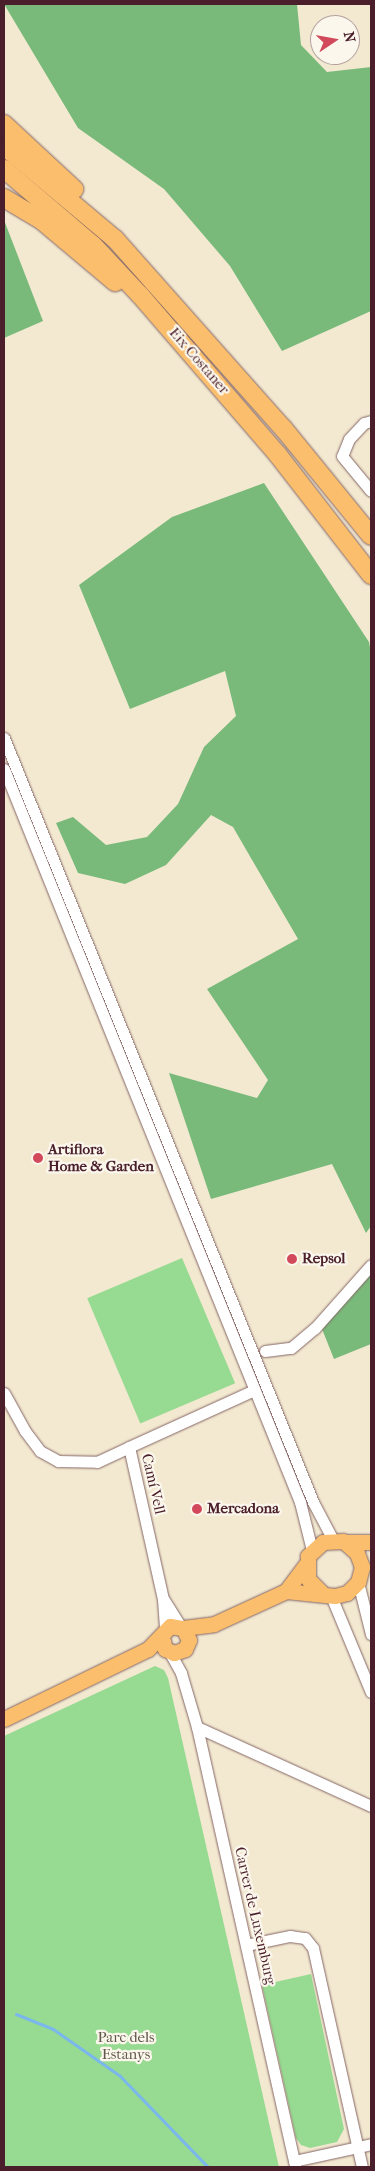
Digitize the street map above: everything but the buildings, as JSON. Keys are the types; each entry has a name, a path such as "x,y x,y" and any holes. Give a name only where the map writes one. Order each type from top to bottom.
{"highway":[{"path":"4,124 47,161 109,224 115,238"},
{"name":"Eix Costaner","path":"4,146 115,238 283,428 371,536"},
{"name":"Eix Costaner","path":"4,169 93,245 140,295 278,455 371,574"},
{"path":"4,198 41,220 117,284 140,295"}],"main road":[{"path":"286,1591 309,1557 340,1541 371,1542"},
{"path":"4,1719 148,1648 172,1644 286,1591 327,1595 346,1593 364,1576 360,1556 340,1541"},
{"path":"309,1557 310,1582 327,1595"},
{"path":"172,1644 182,1627 214,1624"}],"street":[{"path":"371,420 364,423 349,440 342,456 371,491"},
{"path":"4,738 313,1502 340,1541"},
{"path":"4,769 300,1502 309,1557"},
{"path":"264,1351 291,1348 315,1328 371,1265"},
{"path":"129,1447 254,1390"},
{"name":"Camí Vell","path":"4,1393 24,1431 40,1451 58,1461 96,1462 129,1447 172,1644"},
{"path":"364,1576 371,1634"},
{"path":"327,1595 371,1692"},
{"name":"Camí Vell","path":"163,1599 182,1627"},
{"name":"Carrer de Luxemburg","path":"172,1644 197,1727 295,2164"},
{"path":"197,1727 371,1806"},
{"path":"246,1945 290,1936 305,1938 313,1948 362,2167"},
{"path":"295,2164 371,2144"}],"green space":[{"path":"4,4 297,4 301,45 310,54 310,65 320,65 327,72 371,67 371,311 282,351 230,266 164,189 78,128"},
{"path":"4,220 43,321 4,338"},
{"path":"264,483 369,642 371,653 371,1226 366,1233 332,1164 211,1199 169,1073 257,1098 268,1080 207,989 298,939 233,827 211,815 166,865 125,884 78,873 56,823 73,817 106,845 147,837 178,804 204,747 236,716 225,671 130,709 79,585 172,517"},
{"path":"182,1258 235,1383 140,1423 87,1298"},
{"path":"371,1269 371,1344 334,1359 322,1329"},
{"name":"Parc dels Estanys","path":"155,1666 164,1670 168,1678 279,2167 4,2167 4,1736"},
{"path":"311,1974 344,2129 337,2142 310,2148 301,2145 296,2138 262,1985"}],"waterway":[{"path":"16,2014 53,2029 120,2076 208,2167"}],"place":[{"name":"Artiflora Home & Garden","path":"38,1158"},
{"name":"Repsol","path":"292,1259"},
{"name":"Mercadona","path":"197,1509"}]}
